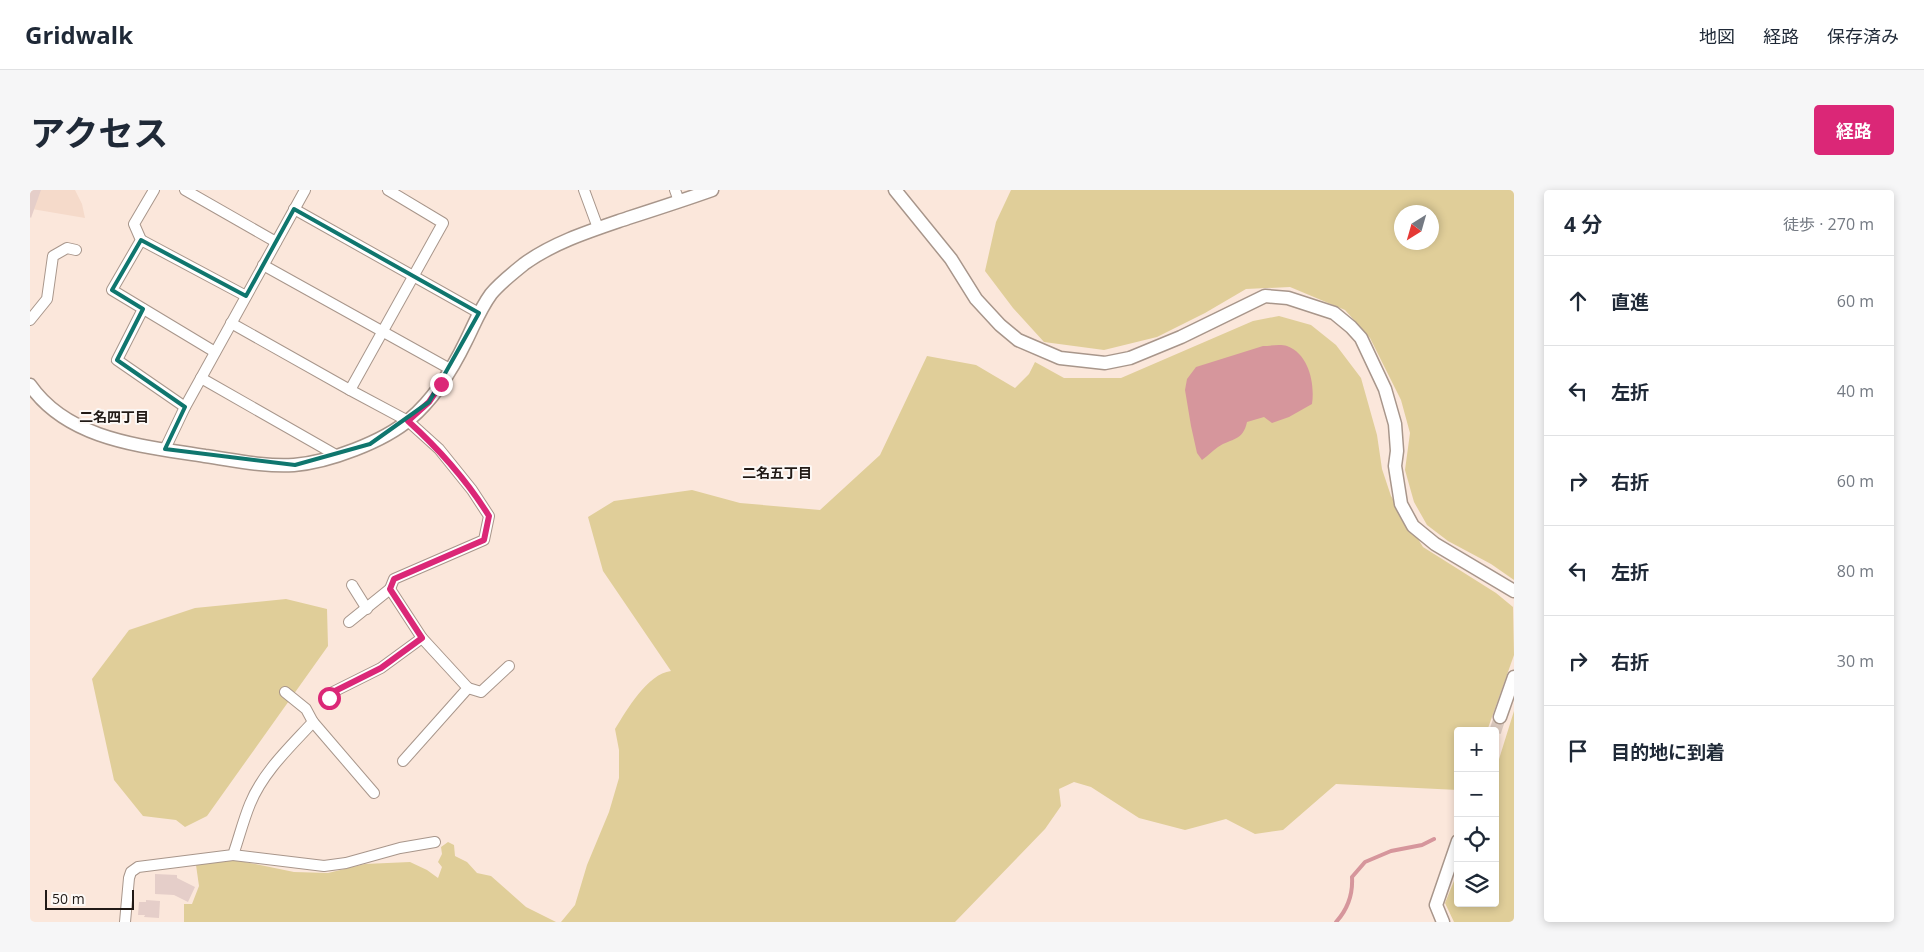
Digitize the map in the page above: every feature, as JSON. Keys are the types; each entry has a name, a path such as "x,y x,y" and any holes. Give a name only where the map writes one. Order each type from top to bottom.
{"street":[{"path":"154,190 134,224 140,240 246,296"},
{"path":"185,190 276,242"},
{"path":"165,449 185,407 305,190"},
{"path":"350,390 443,223 388,190"},
{"path":"584,190 598,228"},
{"path":"32,391 56,412 92,432 126,444 267,464 295,465 336,455 370,444 408,421 429,402 466,342 479,313 492,293 526,263 560,244 677,196 712,190"},
{"path":"895,190 951,259 976,299 1000,325 1018,340 1060,358 1105,363 1130,358 1182,337 1265,296 1288,298 1334,313 1361,338 1385,388 1395,424 1397,450 1395,466 1401,504 1413,526 1435,544 1514,591"},
{"path":"294,209 479,313"},
{"path":"140,240 112,290 215,352"},
{"path":"30,320 46,299 53,256 67,248 76,250"},
{"path":"263,265 450,369"},
{"path":"143,309 117,360 185,407"},
{"path":"231,323 408,421 439,449 472,490 489,516 484,540 394,579 390,589 350,622"},
{"path":"201,378 336,455"},
{"path":"352,585 367,609"},
{"path":"390,589 422,638 468,688 481,692 509,666"},
{"path":"329,698 331,693 381,668 422,638"},
{"path":"1500,717 1514,677"},
{"path":"403,761 468,688"},
{"path":"285,692 306,709 313,722 374,793"},
{"path":"233,856 250,803 258,788 277,760 313,722"},
{"path":"125,922 129,878 131,872 138,867 233,856 324,866 352,861 400,848 435,842"},
{"path":"1443,922 1436,905 1454,853"}],"highlighted area":[{"path":"294,209 479,313 429,402 370,444 295,465 165,449 185,407 117,360 143,309 112,290 141,240 246,296"}],"shaded area":[{"path":"30,190 75,190 82,204 85,218 32,209"},
{"path":"1011,190 1514,190 1514,580 1491,564 1448,541 1427,525 1414,502 1405,470 1410,433 1401,400 1370,338 1345,310 1290,287 1246,289 1205,313 1157,337 1104,350 1044,342 1013,308 985,271 996,222"},
{"path":"1279,316 1311,325 1336,345 1361,378 1377,435 1382,469 1391,496 1423,547 1496,593 1513,607 1514,655 1488,727 1454,727 1454,790 1336,784 1283,830 1255,834 1226,819 1185,830 1139,818 1091,787 1074,782 1059,789 1061,806 1045,829 955,922 561,922 575,905 587,865 609,812 619,778 619,750 615,729 646,686 662,674 671,671 603,571 588,517 614,501 692,490 740,503 820,510 880,455 927,356 976,365 1015,388 1029,374 1035,362 1064,378 1121,378 1253,321"},
{"path":"1263,346 1287,346 1301,356 1309,370 1313,396 1312,404 1289,417 1272,423 1264,417 1247,422 1240,436 1218,447 1202,460 1197,453 1191,426 1185,390 1187,379 1196,367"},
{"path":"286,599 327,609 328,646 207,816 185,827 176,820 143,816 114,780 92,679 129,630 195,608"},
{"path":"1514,711 1514,922 1454,922 1445,903 1454,881 1454,907 1499,907 1499,759"},
{"path":"448,842 454,845 455,856 467,862 477,873 491,876 526,907 556,922 184,922 184,904 192,904 199,886 196,865 235,860 294,872 328,873 365,864 410,862 438,878 442,867 438,862 442,854 441,847"}],"building":[{"path":"30,190 41,190 31,218 30,217"},
{"path":"155,874 177,875 177,878 195,887 188,902 174,895 155,894"},
{"path":"146,900 160,901 159,918 138,915 139,902 146,902"}],"waterway":[{"path":"1336,922 1344,912 1349,901 1352,877 1365,862 1391,851 1422,845 1434,839"}],"tunnel":[{"path":"1497,727 1500,717"}],"district":[{"name":"二名四丁目","path":"114,416"},
{"name":"二名五丁目","path":"777,472"}],"route":[{"path":"329,698 331,693 381,668 422,638 390,589 394,579 484,540 489,516 472,490 439,449 408,421 429,402 441,384"}]}
